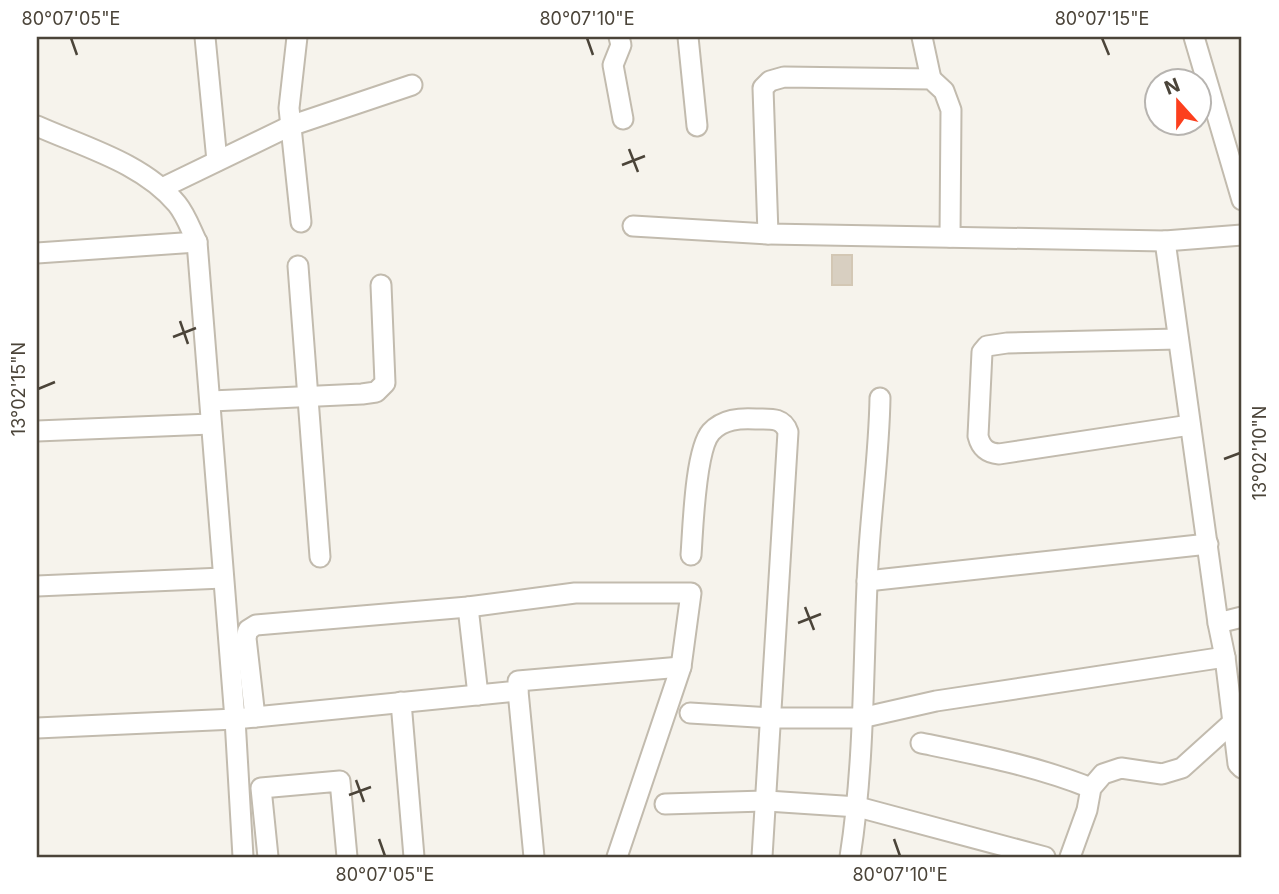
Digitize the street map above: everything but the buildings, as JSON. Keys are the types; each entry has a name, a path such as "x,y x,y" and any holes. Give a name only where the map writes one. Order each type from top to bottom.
{"street":[{"path":"205,37 217,161"},
{"path":"298,37 289,108 301,222"},
{"path":"619,37 621,46 614,65 623,119"},
{"path":"688,37 697,126"},
{"path":"922,37 931,79 944,91 951,110 950,237"},
{"path":"1194,37 1242,200"},
{"path":"768,234 763,88 770,81 784,77 931,79"},
{"path":"162,188 290,126 412,85"},
{"path":"37,126 139,171 162,188 179,206 197,242 211,401 243,857"},
{"path":"633,226 768,234 1165,241 1242,235"},
{"path":"1165,241 1238,764 1242,767"},
{"path":"37,253 197,242"},
{"path":"298,266 320,557"},
{"path":"211,401 376,392 385,383 381,285"},
{"path":"1178,339 1007,343 987,346 982,352 978,436 980,445 991,454 999,454 1190,425"},
{"path":"850,857 858,807 867,581 879,451 880,398"},
{"path":"691,555 703,448 710,432 724,422 741,418 779,420 785,424 788,432 762,857"},
{"path":"37,431 211,424"},
{"path":"867,581 1208,544"},
{"path":"37,586 223,578"},
{"path":"254,717 246,638 248,630 257,625 468,607 575,593 691,593 681,667 617,857"},
{"path":"468,607 478,695"},
{"path":"1218,623 1242,617"},
{"path":"690,713 771,718 861,718 936,701 1225,657"},
{"path":"534,857 519,681 681,667"},
{"path":"37,728 234,719 518,691"},
{"path":"401,702 414,857"},
{"path":"1070,857 1087,810 1091,788 1103,774 1121,768 1162,774 1182,768 1233,722"},
{"path":"921,743 1056,774 1091,788"},
{"path":"268,857 261,788 340,781 347,857"},
{"path":"665,804 767,801 858,807 1045,857"}]}
